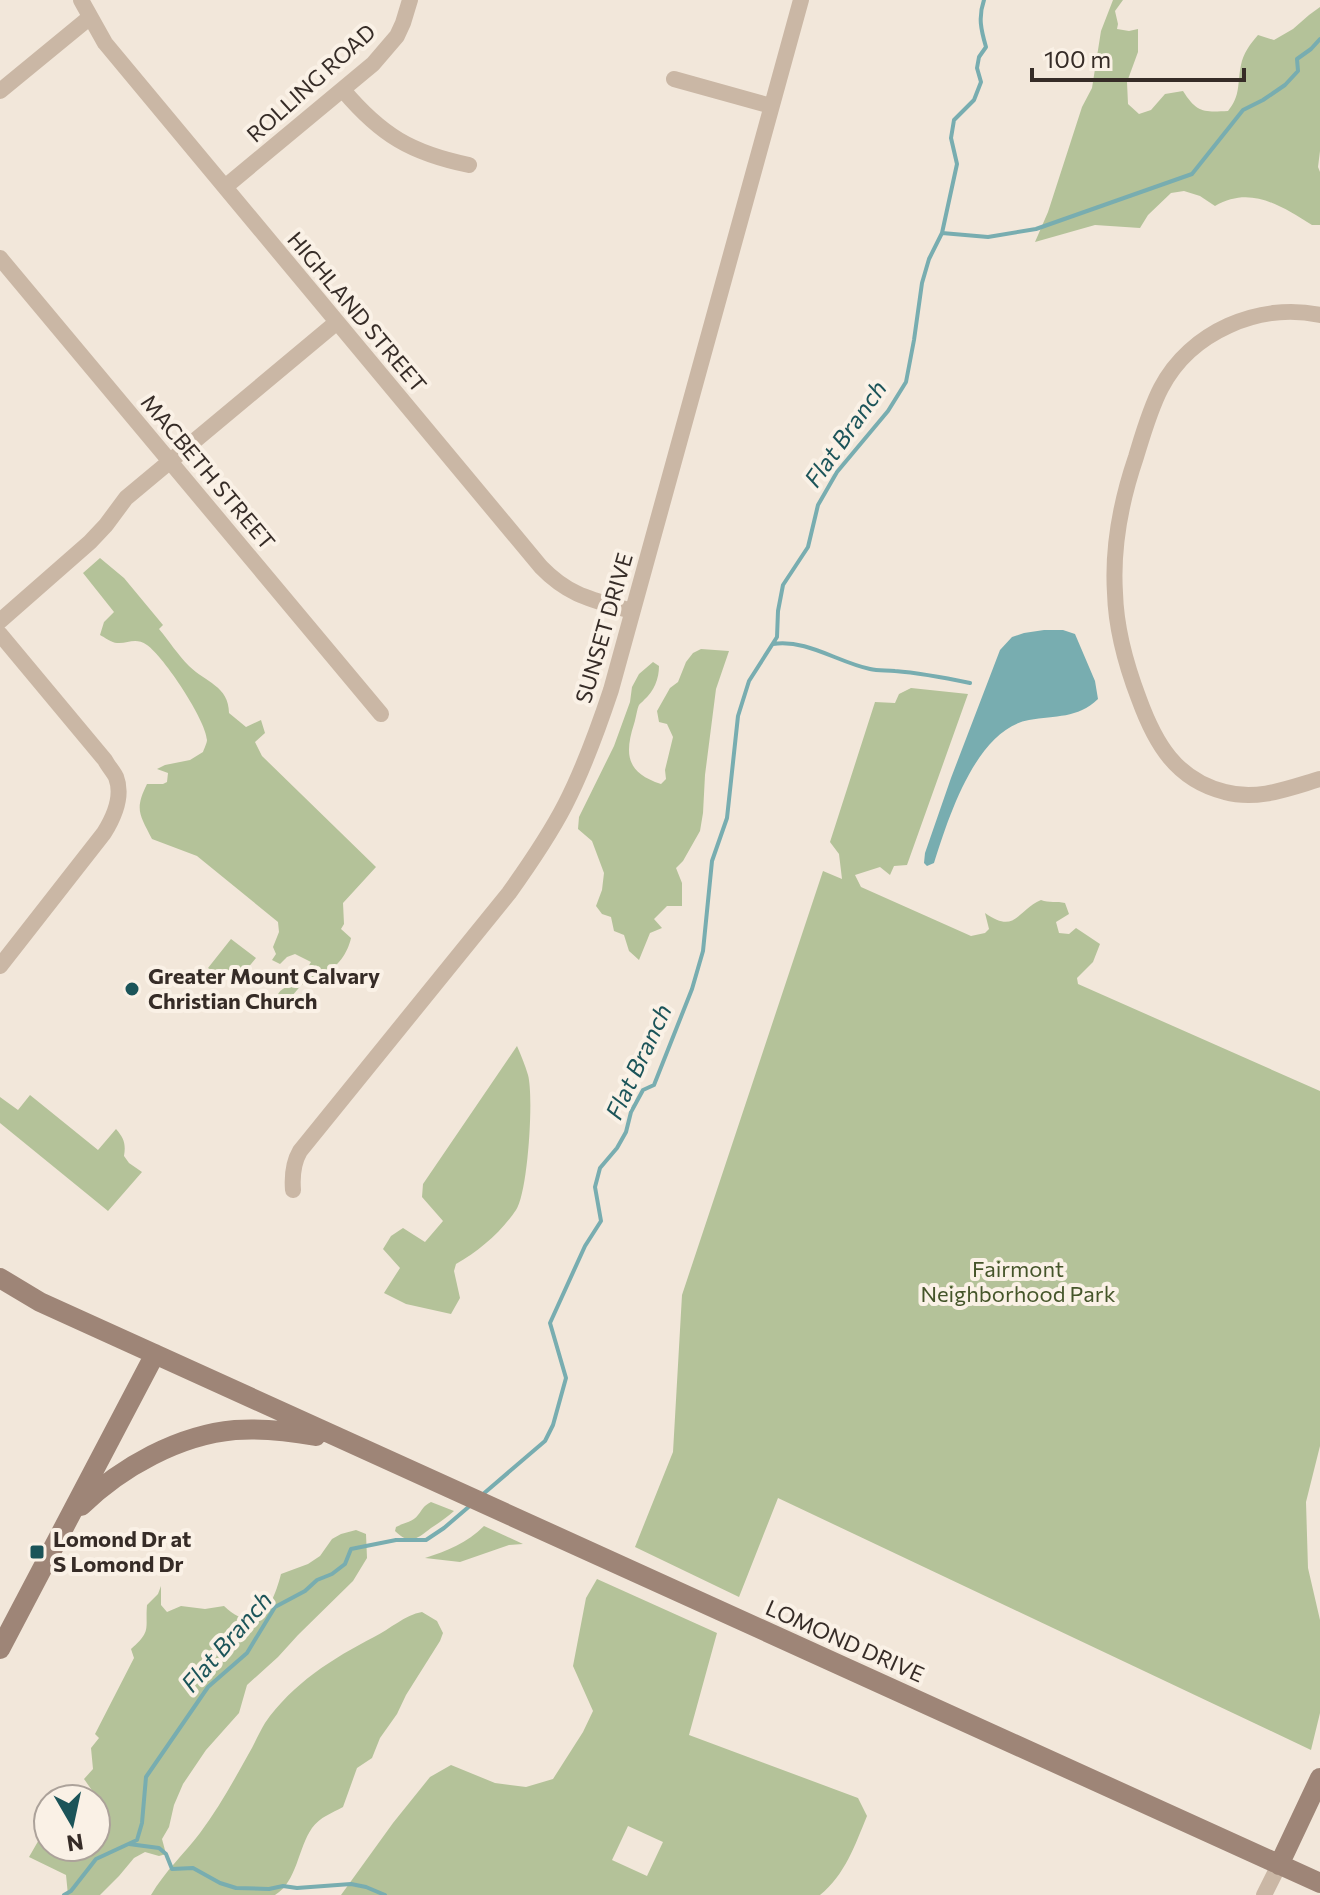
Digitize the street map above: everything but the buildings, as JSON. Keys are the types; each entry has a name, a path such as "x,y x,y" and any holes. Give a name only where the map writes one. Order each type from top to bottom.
{"main road":[{"path":"0,1278 40,1302 155,1354"},
{"name":"LOMOND DRIVE","path":"0,1649 155,1354 1320,1883"},
{"name":"LOMOND DRIVE","path":"70,1517 106,1484 140,1463 202,1436 262,1429 349,1442"},
{"path":"1279,1865 1320,1778"}],"street":[{"name":"HIGHLAND STREET","path":"81,0 105,43 547,574 582,597 632,611"},
{"name":"ROLLING ROAD","path":"225,187 385,52 403,23 410,0"},
{"name":"SUNSET DRIVE","path":"293,1190 292,1180 300,1151 509,893 534,857 563,808 597,732 801,0"},
{"path":"0,91 89,18"},
{"path":"674,79 771,106"},
{"path":"343,90 369,119 400,142 440,159 469,165"},
{"name":"MACBETH STREET","path":"0,258 381,714"},
{"path":"1320,315 1267,313 1231,324 1215,332 1181,360 1161,387 1142,436 1118,522 1114,564 1117,619 1126,665 1149,725 1169,758 1190,777 1242,795 1280,791 1320,779"},
{"path":"0,621 90,542 126,498 337,322"},
{"path":"0,634 105,760 116,777 119,791 104,833 0,966"},
{"path":"1264,1895 1279,1865"}],"green space":[{"path":"1113,0 1123,0 1115,11 1117,29 1138,29 1138,52 1127,82 1128,104 1139,114 1151,110 1165,94 1183,91 1192,104 1201,110 1228,111 1237,94 1243,57 1258,35 1274,40 1320,7 1320,225 1312,225 1265,200 1241,197 1215,206 1200,196 1184,191 1171,193 1148,215 1140,228 1095,225 1035,242 1048,212 1082,107 1092,88 1101,31"},
{"path":"100,558 124,578 163,625 159,629 185,662 221,690 229,713 246,727 261,720 265,733 255,742 262,756 376,867 343,903 344,924 341,929 351,938 342,959 328,971 307,980 286,1000 274,1004 281,991 300,978 311,962 295,954 280,964 272,960 276,954 273,947 279,932 278,922 197,856 152,839 142,818 140,806 147,784 167,782 168,773 157,769 190,760 203,752 207,740 192,704 173,675 147,645 139,641 115,643 100,635 104,622 114,612 83,573"},
{"path":"701,649 729,651 716,689 700,831 676,868 682,883 682,906 667,906 654,919 662,928 650,933 639,960 629,951 624,935 614,931 611,917 602,914 596,906 604,873 592,841 578,829 579,817 614,746 630,702 632,687 639,674 653,662 659,666 657,680 651,693 639,704 629,754 631,762 641,774 661,784 666,779 665,770 673,737 667,724 659,722 657,711 670,688 678,682 686,662"},
{"name":"Fairmont Neighborhood Park","path":"911,688 968,694 907,865 894,866 890,875 880,867 855,875 861,887 971,936 989,929 985,913 1003,922 1016,918 1041,900 1065,903 1069,914 1056,922 1059,933 1069,934 1076,928 1100,944 1093,962 1077,978 1078,984 1320,1091 1320,1446 1306,1502 1308,1568 1320,1620 1320,1713 1311,1750 778,1498 739,1597 635,1547 673,1452 682,1295 823,871 842,879 839,854 830,842 875,702 895,703 899,694"},
{"path":"231,939 256,958 239,977 230,980 208,968"},
{"path":"517,1046 528,1075 530,1103 527,1165 516,1210 489,1240 456,1264 454,1271 460,1298 451,1314 406,1304 384,1293 400,1268 383,1249 391,1236 403,1228 425,1242 443,1221 422,1197 423,1184"},
{"path":"30,1095 98,1150 116,1129 121,1135 124,1156 142,1172 108,1211 0,1123 0,1097 18,1110"},
{"path":"431,1502 454,1511 414,1539 400,1536 395,1531 396,1527 411,1521"},
{"path":"484,1526 523,1544 509,1545 460,1562 425,1558 456,1546"},
{"path":"356,1530 366,1534 367,1558 353,1581 247,1685 239,1713 206,1750 183,1784 162,1839 166,1854 159,1856 145,1852 134,1858 100,1895 68,1895 66,1875 41,1863 112,1863 112,1783 87,1783 84,1779 93,1769 91,1748 99,1738 95,1734 134,1658 131,1649 145,1633 147,1605 161,1586 161,1605 167,1612 181,1606 205,1609 224,1606 246,1619 255,1618 262,1614 274,1597 281,1574 320,1556 332,1539"},
{"path":"597,1579 717,1633 689,1735 858,1798 867,1816 848,1859 829,1887 820,1895 341,1895 430,1777 451,1765 495,1783 526,1787 553,1779 593,1711 573,1666 586,1598","holes":["628,1826 663,1842 647,1876 612,1860"]},
{"path":"422,1612 437,1621 443,1633 440,1641 380,1738 372,1758 357,1768 343,1807 322,1818 312,1828 293,1873 282,1889 275,1895 151,1895 207,1824 265,1723 288,1696 314,1673 343,1654"}],"water":[{"path":"1044,630 1063,630 1075,634 1095,681 1098,699 1074,713 1029,720 1010,727 994,740 967,778 934,863 927,866 924,863 925,853 1000,650 1012,637"}],"waterway":[{"name":"Flat Branch","path":"482,1495 545,1441 553,1425 566,1378 550,1323 585,1246 601,1221 595,1187 600,1168 626,1132 631,1112 643,1090 654,1085 692,989 703,951 712,861 727,818 738,716 749,681 777,637 783,585 808,547 818,505 837,472 888,411 906,382 922,283 929,259 942,233 957,164 951,138 954,120 974,100 981,82 977,68 979,57 986,47 981,24 984,0"},
{"path":"942,233 988,237 1036,229 1192,174 1243,110 1285,85 1298,71 1297,59 1320,39"},
{"path":"773,644 810,648 873,670 914,673 970,683"},
{"name":"Flat Branch","path":"64,1895 71,1891 96,1859 137,1840 142,1823 146,1777 208,1687 247,1653 275,1607 332,1574 345,1564 351,1549 396,1540 426,1540 472,1504"},
{"path":"129,1844 159,1848 166,1854 172,1869 193,1868 236,1888 351,1884 385,1895"}],"place":[{"name":"Greater Mount Calvary Christian Church","path":"132,989"},
{"name":"Lomond Dr at S Lomond Dr","path":"37,1552"}]}
